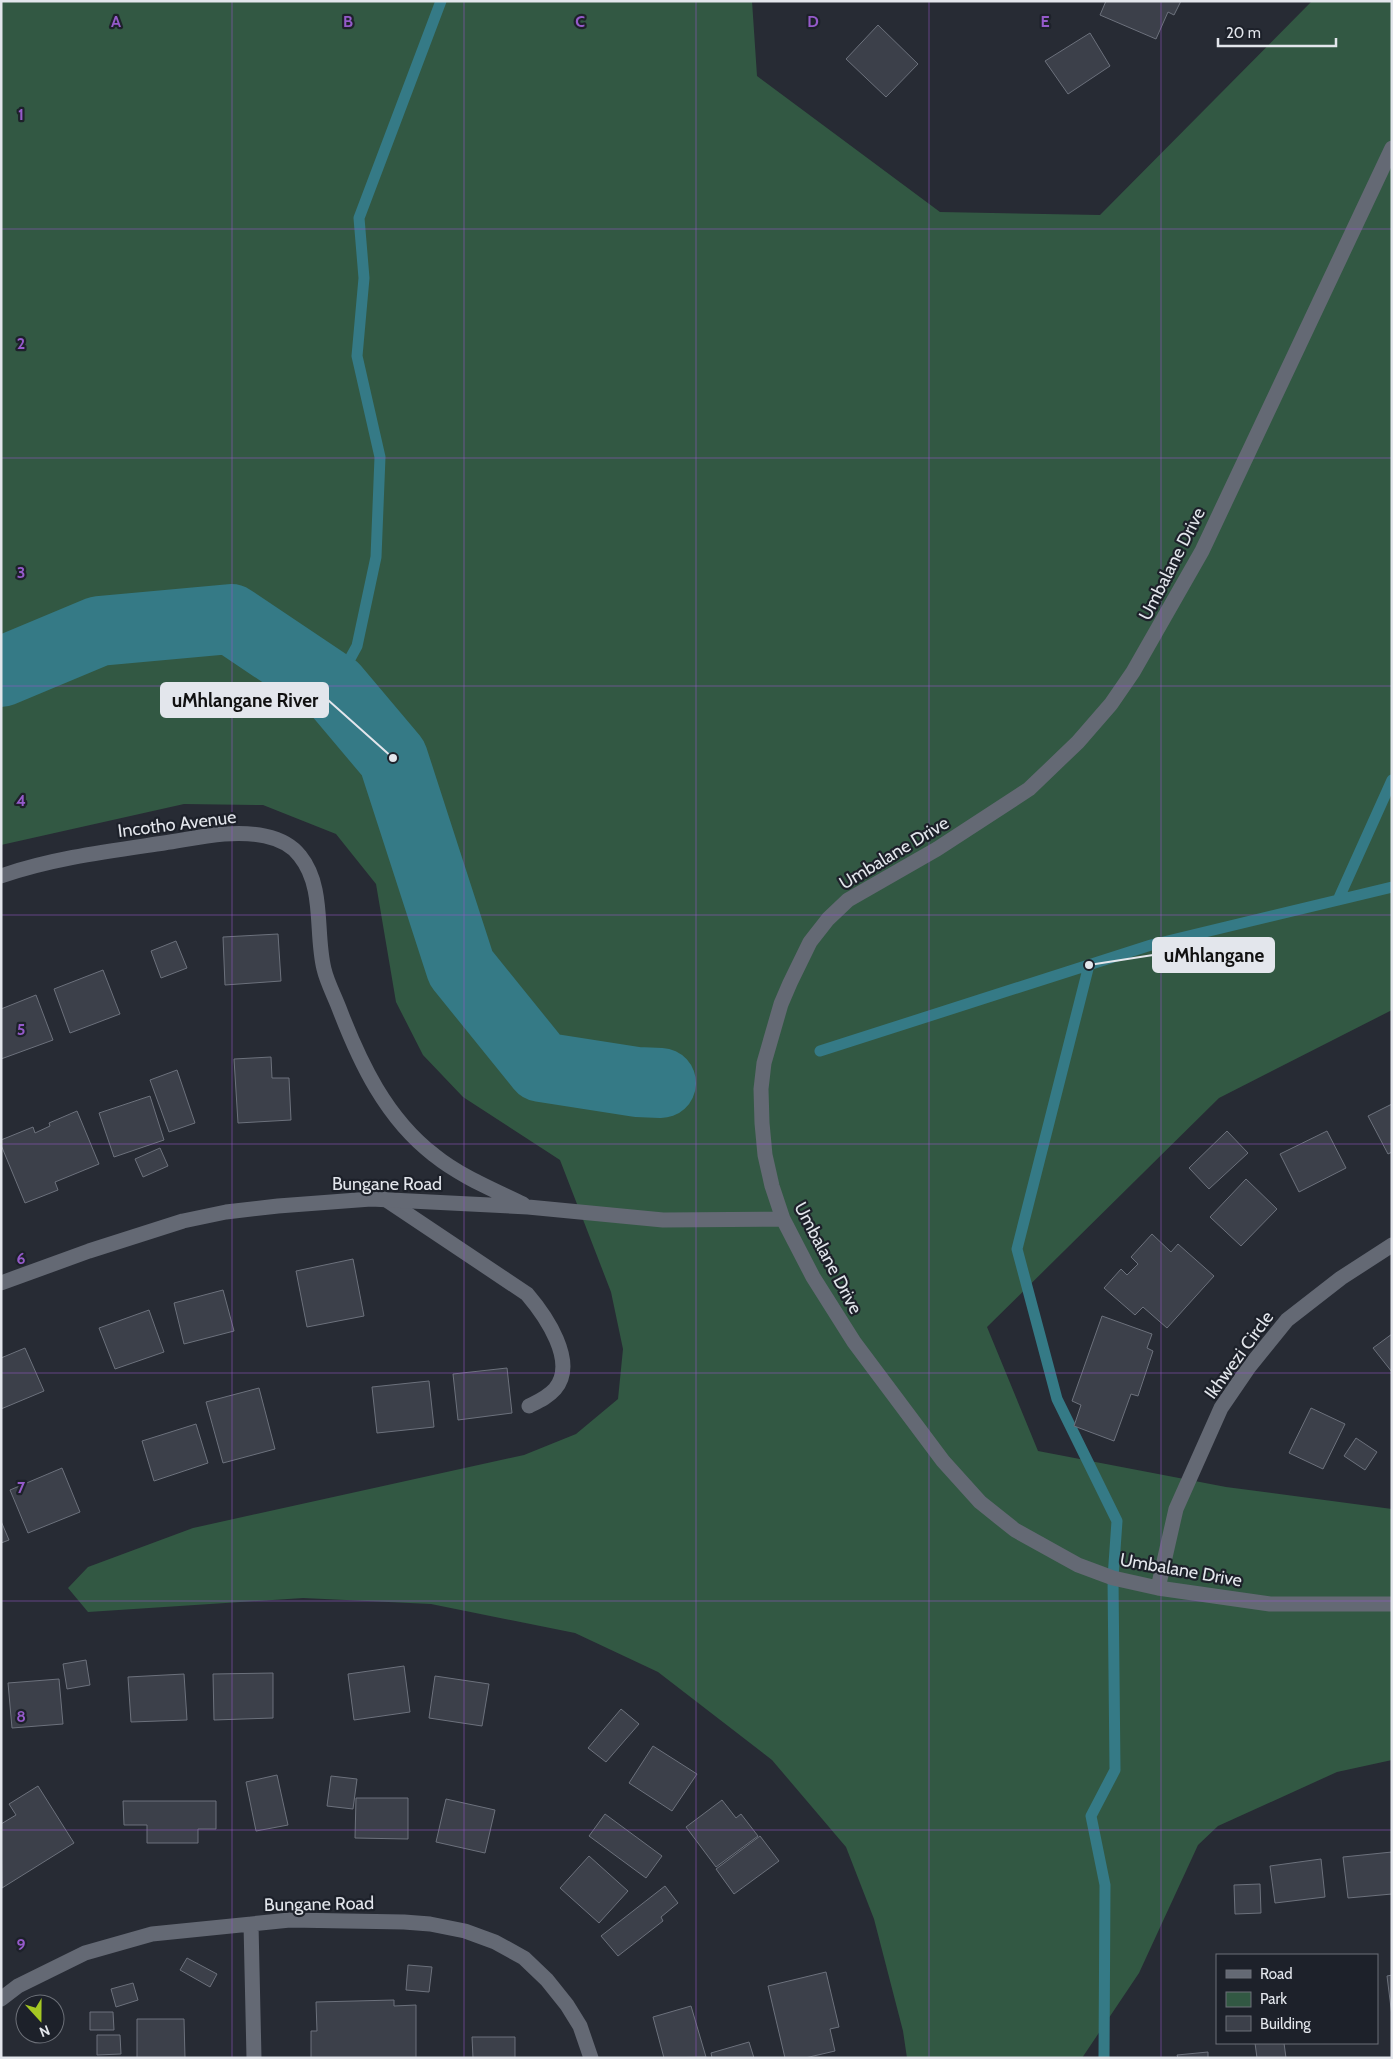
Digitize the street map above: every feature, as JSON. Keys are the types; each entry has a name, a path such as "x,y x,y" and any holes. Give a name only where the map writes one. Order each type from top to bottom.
{"street":[{"name":"Umbalane Drive","path":"1392,148 1202,551 1155,636 1111,704 1078,742 1029,788 937,850 848,900 828,919 810,942 798,963 781,1004 764,1063 761,1089 765,1155 772,1186 783,1219 813,1277 854,1342 943,1460 980,1502 1015,1530 1078,1564 1113,1578 1158,1588 1270,1604 1392,1604"},
{"name":"Incotho Avenue","path":"1,876 18,870 101,852 227,833 263,835 283,840 300,855 308,868 316,897 324,969 356,1051 383,1098 402,1125 434,1155 460,1173 528,1207"},
{"name":"Bungane Road","path":"1,1283 89,1251 183,1221 226,1212 269,1207 385,1199 528,1207 662,1220 783,1219"},
{"path":"385,1199 526,1294 536,1305 560,1347 564,1362 562,1376 556,1388 545,1398 529,1406"},
{"name":"Ikhwezi Circle","path":"1158,1588 1176,1509 1221,1408 1249,1367 1287,1320 1341,1278 1392,1245"},
{"name":"Bungane Road","path":"1,1999 18,1986 85,1953 110,1944 152,1934 290,1920 404,1922 465,1931 487,1939 524,1958 547,1980 567,2005 580,2026 590,2058"},
{"path":"251,1924 254,2058"}],"green space":[{"path":"1,1 752,1 757,76 940,212 1100,215 1312,1 1392,1 1392,1010 1219,1098 987,1327 1038,1451 1226,1487 1392,1509 1392,1760 1337,1772 1218,1826 1198,1845 1139,1973 1082,2058 907,2058 903,2031 874,1919 846,1847 772,1760 658,1672 575,1633 431,1604 303,1598 88,1612 68,1588 88,1567 193,1528 524,1455 576,1434 618,1399 623,1349 611,1292 560,1160 463,1097 423,1055 396,1002 376,884 336,834 263,805 184,804 1,845"}],"building":[{"path":"1106,1 1181,1 1174,15 1168,12 1156,39 1100,15"},
{"path":"878,25 918,64 886,97 846,59"},
{"path":"1090,33 1110,66 1068,94 1045,61"},
{"path":"278,934 281,981 225,985 223,937"},
{"path":"176,941 187,968 161,978 151,951"},
{"path":"103,970 120,1014 70,1033 54,989"},
{"path":"36,995 53,1040 1,1059 1,1009"},
{"path":"271,1057 272,1078 289,1078 291,1120 238,1123 234,1059"},
{"path":"177,1070 195,1123 169,1132 150,1080"},
{"path":"150,1096 164,1140 114,1157 99,1113"},
{"path":"1392,1104 1392,1152 1388,1154 1368,1116"},
{"path":"77,1111 99,1164 55,1182 58,1190 25,1203 1,1145 1,1140 33,1127 35,1133 50,1126 49,1123"},
{"path":"1227,1131 1248,1153 1209,1189 1189,1168"},
{"path":"1327,1131 1346,1168 1299,1192 1280,1154"},
{"path":"160,1148 168,1166 143,1177 135,1159"},
{"path":"1246,1179 1277,1209 1241,1246 1210,1217"},
{"path":"1152,1234 1171,1252 1178,1244 1214,1276 1167,1328 1143,1307 1135,1315 1104,1288 1121,1269 1127,1275 1138,1264 1131,1257"},
{"path":"353,1259 364,1316 307,1327 296,1271"},
{"path":"223,1290 234,1331 184,1344 174,1303"},
{"path":"149,1310 164,1352 115,1369 99,1328"},
{"path":"1102,1316 1152,1334 1147,1348 1153,1351 1138,1396 1131,1394 1114,1441 1074,1426 1081,1405 1072,1401"},
{"path":"1392,1334 1392,1372 1373,1348"},
{"path":"25,1348 44,1391 1,1409 1,1358"},
{"path":"507,1368 512,1413 458,1420 453,1374"},
{"path":"429,1381 434,1427 377,1433 372,1387"},
{"path":"259,1388 275,1449 223,1463 206,1402"},
{"path":"1311,1408 1345,1424 1323,1469 1289,1453"},
{"path":"196,1424 208,1463 154,1481 142,1441"},
{"path":"1356,1438 1377,1452 1365,1470 1344,1456"},
{"path":"62,1468 80,1512 28,1533 10,1490"},
{"path":"1,1521 9,1540 1,1543"},
{"path":"86,1660 90,1685 67,1689 63,1664"},
{"path":"404,1666 410,1712 354,1720 348,1674"},
{"path":"273,1673 273,1718 214,1720 213,1674"},
{"path":"184,1674 187,1720 131,1722 128,1677"},
{"path":"435,1676 489,1684 482,1726 429,1718"},
{"path":"59,1679 63,1724 12,1728 8,1683"},
{"path":"621,1709 639,1724 606,1762 588,1748"},
{"path":"653,1746 697,1774 672,1811 629,1783"},
{"path":"277,1775 288,1825 256,1831 246,1782"},
{"path":"331,1776 357,1779 353,1809 327,1806"},
{"path":"38,1786 74,1843 2,1888 1,1824 16,1815 9,1804"},
{"path":"356,1798 408,1798 408,1839 355,1838"},
{"path":"446,1799 495,1810 485,1853 436,1842"},
{"path":"722,1800 736,1818 741,1814 758,1836 716,1867 686,1827"},
{"path":"123,1801 216,1801 216,1829 198,1829 198,1843 147,1843 147,1825 124,1825"},
{"path":"605,1814 662,1856 646,1878 589,1836"},
{"path":"760,1836 779,1861 734,1894 716,1869"},
{"path":"1392,1852 1392,1894 1348,1898 1343,1857"},
{"path":"589,1856 628,1891 599,1923 560,1888"},
{"path":"1321,1859 1325,1897 1275,1903 1270,1866"},
{"path":"1260,1884 1261,1913 1235,1914 1234,1885"},
{"path":"665,1886 678,1903 661,1917 663,1921 618,1956 601,1936"},
{"path":"187,1958 217,1974 210,1987 180,1970"},
{"path":"408,1965 432,1967 429,1992 406,1990"},
{"path":"826,1972 839,2027 830,2029 835,2051 805,2058 785,2058 768,1986"},
{"path":"1392,1975 1392,2016 1387,1976"},
{"path":"133,1983 138,2000 116,2007 111,1989"},
{"path":"394,2000 394,2006 416,2005 416,2058 311,2058 311,2031 317,2031 316,2002"},
{"path":"691,2006 706,2057 664,2058 653,2017"},
{"path":"90,2012 113,2012 114,2030 90,2030"},
{"path":"137,2019 184,2019 185,2058 137,2058"},
{"path":"97,2035 120,2035 121,2054 97,2055"},
{"path":"472,2037 515,2037 515,2058 473,2058"},
{"path":"749,2042 754,2058 712,2058 711,2053"},
{"path":"1255,2044 1284,2044 1286,2058 1257,2058"},
{"path":"1208,2052 1208,2058 1178,2058 1177,2055"}],"waterway":[{"path":"334,688 357,646 376,557 380,457 357,356 364,278 359,218 441,1"},
{"path":"1,672 99,631 231,619 334,688 393,758 461,968 541,1067 637,1082 661,1083"},
{"path":"1338,900 1392,780"},
{"path":"820,1051 1151,945 1392,887"},
{"path":"1089,965 1017,1249 1057,1399 1117,1521 1113,1578 1115,1770 1091,1816 1105,1885 1104,2058"}],"place":[{"name":"uMhlangane River","path":"393,758"},
{"name":"uMhlangane","path":"1089,965"}]}
